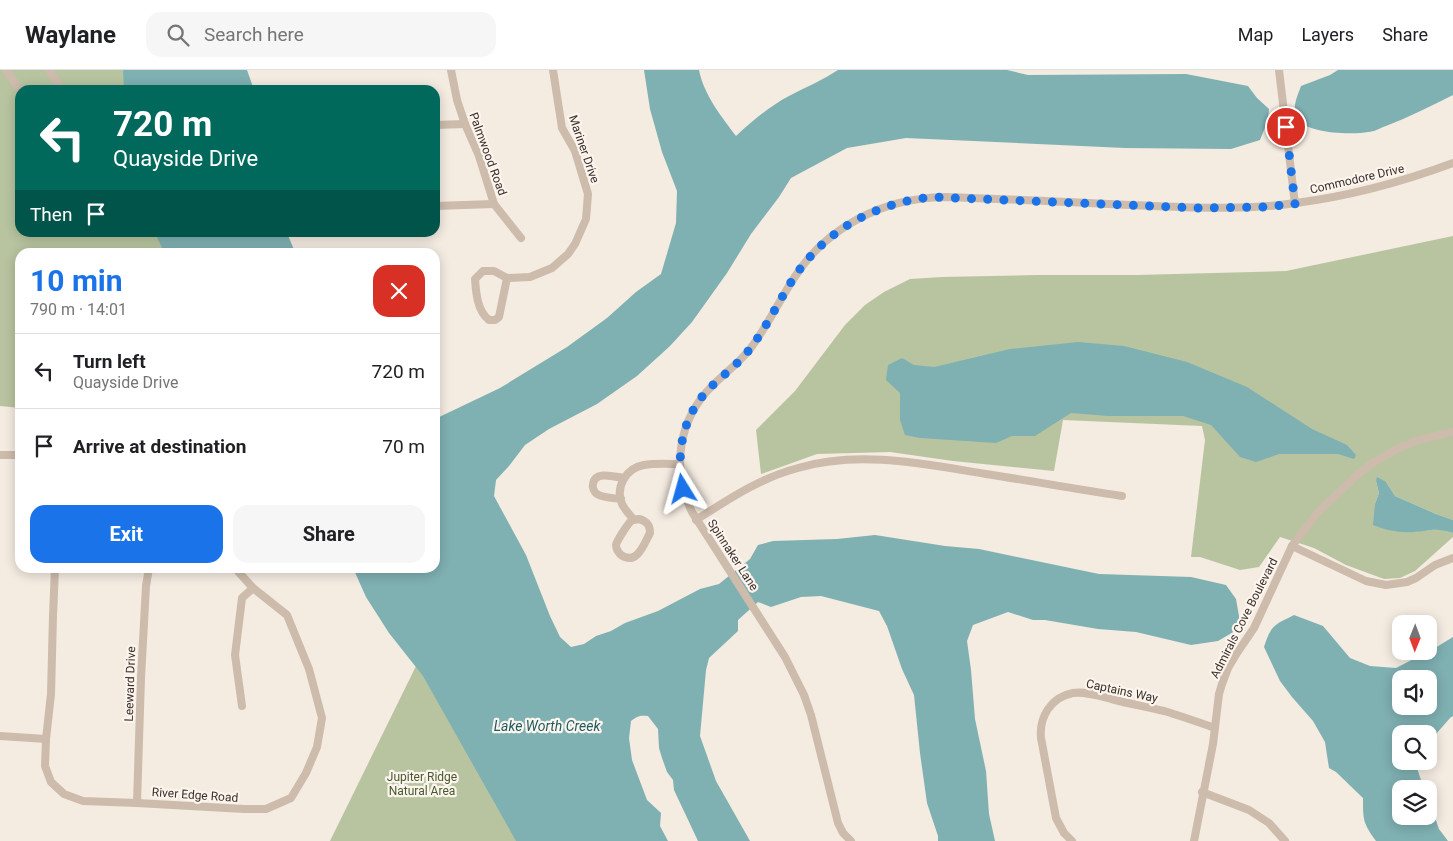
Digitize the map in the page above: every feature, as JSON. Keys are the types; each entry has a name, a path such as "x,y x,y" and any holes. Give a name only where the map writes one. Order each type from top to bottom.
{"street":[{"path":"6,70 16,85"},
{"path":"49,70 59,85"},
{"name":"Palmwood Road","path":"451,70 457,100 479,156 494,204 521,238"},
{"name":"Mariner Drive","path":"508,278 499,317 495,320 488,320 483,316 476,293 475,279 483,271 494,271 508,278 530,277 552,268 568,254 575,244 586,218 588,194 575,151 562,128 553,70"},
{"path":"1279,70 1295,204"},
{"path":"440,125 465,124"},
{"name":"Commodore Drive","path":"696,520 683,489 679,464 682,436 694,408 702,396 741,360 749,350 802,267 838,231 863,216 900,202 919,198 945,197 1198,208 1295,204 1366,191 1453,163"},
{"path":"440,206 494,204"},
{"name":"Admirals Cove Boulevard","path":"1194,841 1202,792 1213,744 1219,694 1228,668 1254,628 1292,546 1316,514 1358,474 1374,462 1412,442 1453,432"},
{"path":"0,455 15,455"},
{"name":"Spinnaker Lane","path":"851,841 843,833 836,818 815,730 804,695 786,657 696,520 732,496 774,476 818,463 854,459 934,465 1122,496"},
{"path":"634,520 625,509 621,499 620,488 624,478 634,469 643,465 679,464"},
{"path":"621,499 597,494 593,484 594,479 598,476 624,478"},
{"path":"634,520 644,520 650,528 650,532 640,552 636,556 626,558 618,553 616,543 634,520"},
{"path":"1292,546 1366,581 1386,585 1407,582 1435,565 1453,558"},
{"name":"River Edge Road","path":"55,573 51,694 46,739 46,766 51,782 64,794 83,801 266,809 290,798 306,773 317,746 322,718 309,669 287,615 253,588 240,573"},
{"name":"Leeward Drive","path":"138,802 141,678 148,573"},
{"path":"242,706 235,655 242,598 253,588"},
{"name":"Captains Way","path":"1072,841 1064,833 1056,818 1048,768 1040,738 1043,718 1055,702 1068,694 1084,693 1166,712 1215,728"},
{"path":"0,736 46,739"},
{"path":"1202,792 1248,810 1269,823 1285,841"}],"green space":[{"path":"0,70 126,70 124,85 15,85 15,237 166,237 173,248 15,248 15,408 0,406"},
{"path":"1453,236 1453,520 1395,496 1386,482 1376,481 1379,493 1375,504 1411,532 1440,529 1453,533 1453,537 1415,571 1400,578 1384,579 1346,565 1314,548 1280,537 1259,567 1240,570 1200,557 1191,557 1205,440 1202,426 1063,420 1054,471 953,461 890,452 817,454 761,474 756,430 795,391 845,325 865,305 884,292 910,279 1286,271"},
{"name":"Jupiter Ridge Natural Area","path":"419,660 519,841 330,841"}],"water":[{"path":"123,70 247,70 252,85 124,85"},
{"name":"Lake Worth Creek","path":"644,70 699,70 709,97 736,136 775,104 838,70 1007,70 1028,75 1186,74 1248,86 1269,109 1268,120 1260,140 1231,149 1125,148 906,138 847,148 791,178 692,322 670,346 637,376 597,404 549,429 525,445 496,480 494,496 526,555 560,637 571,647 584,644 596,636 611,631 625,623 658,611 700,589 719,584 750,559 758,545 773,541 837,539 875,535 945,546 979,549 1099,574 1191,577 1226,585 1236,599 1240,622 1235,631 1218,641 1191,645 1136,632 1033,620 1008,612 973,625 967,641 975,719 986,771 989,814 995,841 938,841 927,803 914,695 902,669 887,626 879,611 821,596 801,597 771,607 758,602 738,620 738,631 709,658 706,670 700,736 716,781 750,841 698,841 674,790 673,780 667,772 659,748 658,729 648,716 643,716 631,721 629,738 632,760 647,800 661,813 660,826 668,841 516,841 423,676 389,633 366,597 355,573 440,573 440,417 500,388 567,347 607,318 636,292 661,274 676,223 677,191 662,152 650,109"},
{"path":"1338,70 1453,70 1453,95 1403,119 1370,132 1340,133 1308,127 1300,122 1295,112 1301,86"},
{"path":"157,237 289,237 293,248 162,248"},
{"path":"1078,342 1124,346 1187,362 1247,387 1312,429 1347,445 1356,455 1354,459 1338,454 1279,454 1256,462 1240,457 1211,425 1183,416 1108,416 1071,413 1035,436 1012,436 996,443 920,438 905,435 900,420 900,393 886,380 888,365 902,358 914,365 934,367 1010,349"},
{"path":"1377,477 1386,482 1395,496 1453,520 1453,533 1437,530 1398,532 1373,525 1375,504 1379,493"},
{"path":"1294,615 1323,626 1350,658 1370,666 1396,668 1412,660 1438,660 1438,646 1453,637 1453,716 1437,733 1437,725 1392,725 1392,770 1418,770 1421,780 1392,780 1392,825 1437,825 1437,823 1448,841 1376,841 1368,830 1365,821 1363,798 1336,772 1329,768 1325,742 1313,721 1280,681 1264,647 1271,630"}],"route":[{"path":"683,489 679,464 682,436 694,408 702,396 741,360 749,350 794,277 810,257 830,237 846,226 881,208 900,202 932,197 1198,208 1263,207 1295,204 1286,127"}]}
